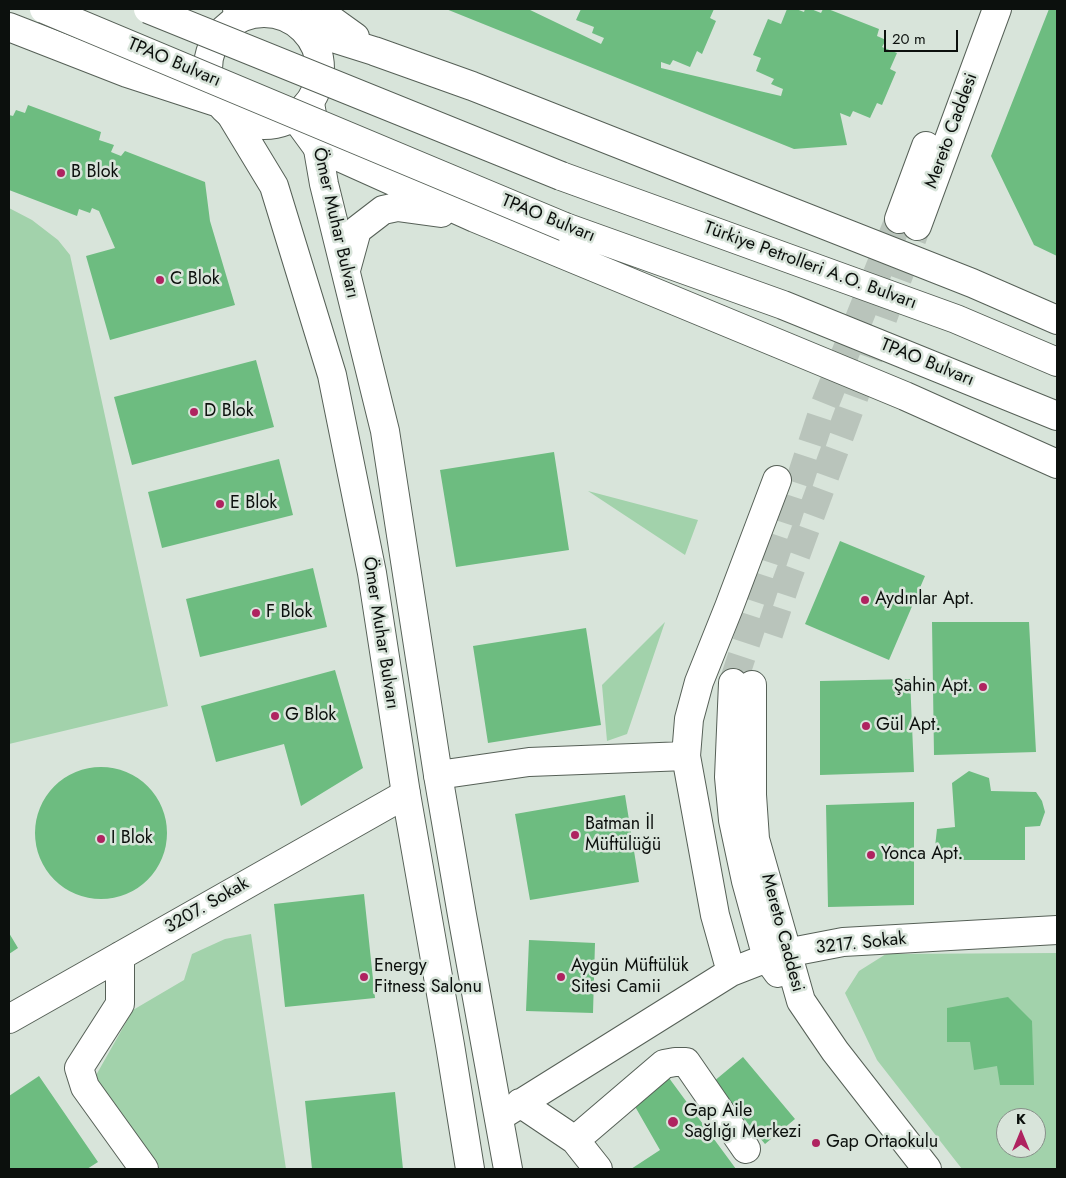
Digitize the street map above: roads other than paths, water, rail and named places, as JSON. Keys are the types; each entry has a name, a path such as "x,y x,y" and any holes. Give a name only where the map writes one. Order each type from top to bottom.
{"main road":[{"name":"TPAO Bulvarı","path":"44,9 565,227 782,305 1057,416"},
{"name":"Türkiye Petrolleri A.O. Bulvarı","path":"148,9 561,176 956,319 1057,362"},
{"name":"Mereto Caddesi","path":"977,9 908,223 997,9"},
{"path":"299,16 316,46 321,65 318,85 302,110 281,123 264,126 247,123 225,109 210,87 207,68 211,50 220,33 234,21 236,11 299,16 374,51 472,86 795,212 972,283 1057,320"},
{"name":"TPAO Bulvarı","path":"9,27 225,109"},
{"name":"Ömer Muhar Bulvarı","path":"225,109 274,186 332,375 372,573 406,794 470,1169"},
{"name":"Ömer Muhar Bulvarı","path":"302,110 317,147 324,184 385,431 438,775 462,915 509,1110 508,1169"},
{"name":"TPAO Bulvarı","path":"317,147 476,218 896,392 1057,464"},
{"path":"346,270 357,230 383,210 397,207 476,218"},
{"path":"732,972 714,916 686,756 690,719 699,682 730,607 777,480"},
{"path":"743,684 730,777 733,820 746,881 776,955"},
{"path":"438,775 530,762 686,756"},
{"name":"3207. Sokak","path":"9,1019 406,794"},
{"name":"3217. Sokak","path":"509,1110 732,972 776,955 843,942 1057,930"},
{"name":"Mereto Caddesi","path":"776,955 801,1001 835,1051 926,1169"},
{"path":"120,956 120,1004 79,1068 85,1087 144,1169"},
{"path":"575,1140 664,1064 686,1062 746,1149"},
{"path":"509,1110 575,1140 598,1169"}],"tunnel":[{"path":"733,683 825,404 899,219"},
{"path":"769,634 917,226"}],"place":[{"name":"B Blok","path":"61,173"},
{"name":"C Blok","path":"160,280"},
{"name":"D Blok","path":"194,412"},
{"name":"E Blok","path":"220,504"},
{"name":"Aydınlar Apt.","path":"865,600"},
{"name":"F Blok","path":"256,613"},
{"name":"Şahin Apt.","path":"983,687"},
{"name":"G Blok","path":"275,716"},
{"name":"Gül Apt.","path":"866,726"},
{"name":"Batman İl Müftülüğü","path":"575,835"},
{"name":"I Blok","path":"101,839"},
{"name":"Yonca Apt.","path":"871,855"},
{"name":"Energy Fitness Salonu","path":"364,977"},
{"name":"Aygün Müftülük Sitesi Camii","path":"561,977"},
{"name":"Gap Aile Sağlığı Merkezi","path":"673,1122"},
{"name":"Gap Ortaokulu","path":"816,1143"}]}
